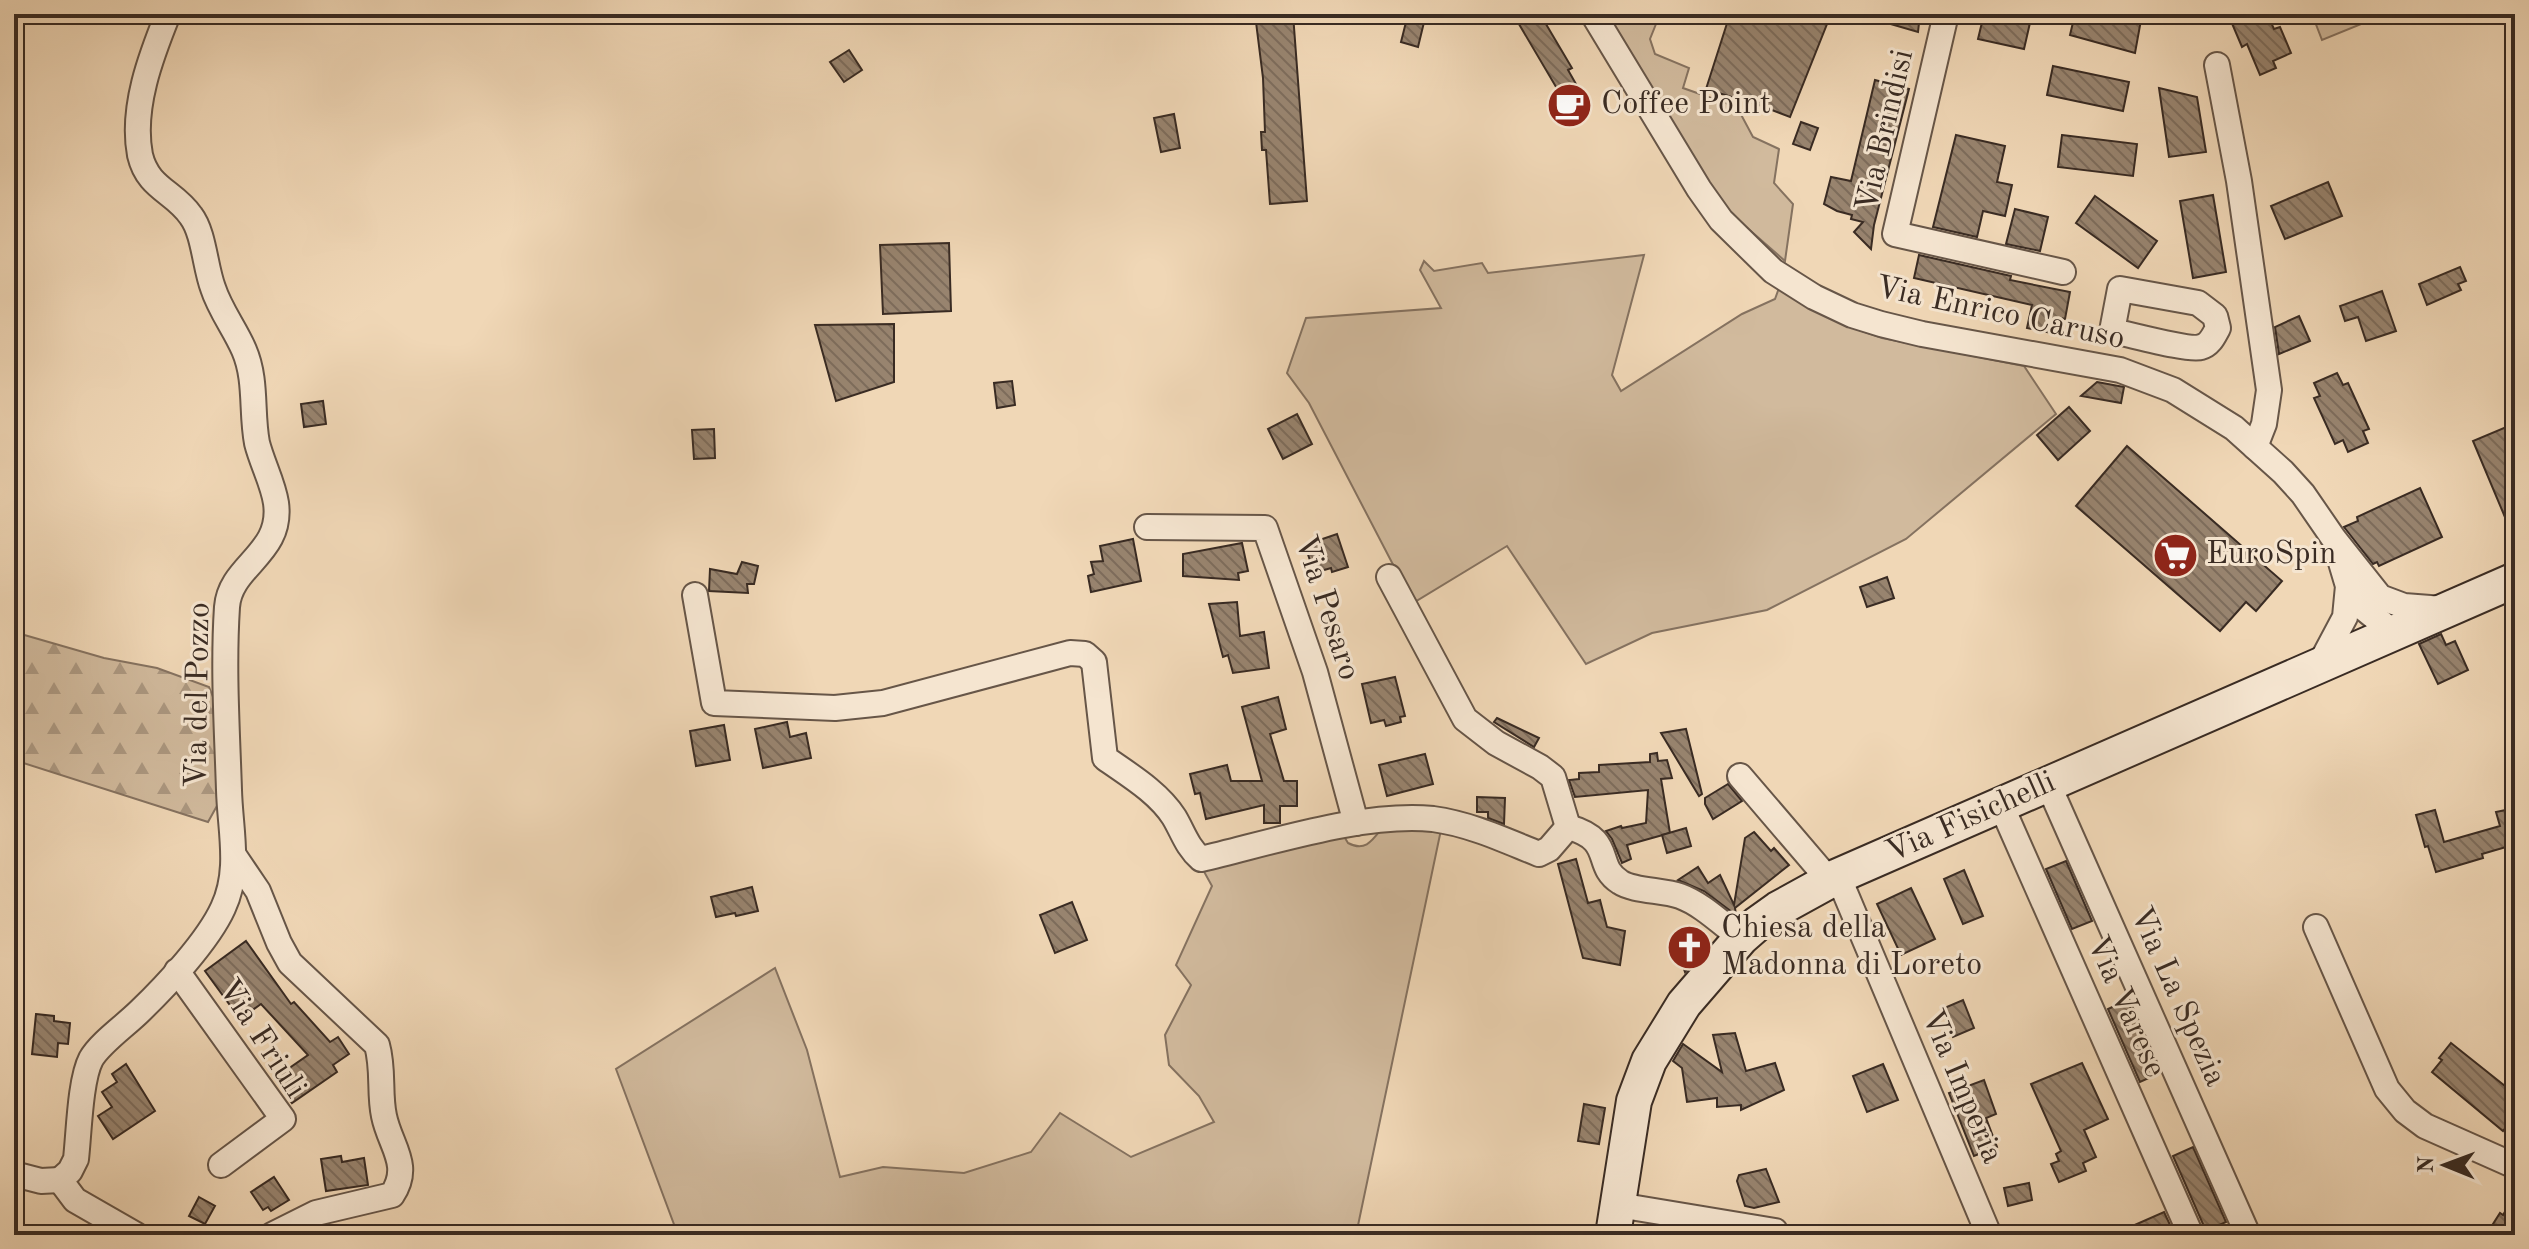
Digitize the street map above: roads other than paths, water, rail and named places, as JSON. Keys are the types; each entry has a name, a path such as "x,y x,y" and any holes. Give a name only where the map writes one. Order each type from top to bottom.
{"main road":[{"name":"Via Fisichelli","path":"1615,1220 1634,1101 1649,1061 1684,1004 1741,938 1778,909 1834,878 2515,580"}],"street":[{"name":"Via del Pozzo","path":"60,1180 70,1171 76,1159 86,1070 92,1056 142,1010 177,971 221,912 230,892 235,857 229,801 224,654 228,592 270,541 276,523 276,502 258,446 254,385 249,364 213,291 200,235 192,216 144,172 139,150 141,100 152,53 168,14"},
{"name":"Via Enrico Caruso","path":"1593,14 1699,189 1721,220 1773,271 1814,297 1852,315 1881,324 2120,370 2173,390 2234,428 2255,447 2303,494 2334,539"},
{"name":"Via Brindisi","path":"1946,14 1895,234 2063,272"},
{"path":"2217,65 2239,181 2269,390 2268,408 2255,447"},
{"path":"2218,328 2261,326"},
{"name":"Via Pesaro","path":"1147,527 1265,528 1315,672 1356,823"},
{"path":"2334,539 2348,586 2362,607 2393,632"},
{"path":"2334,539 2387,607 2393,632"},
{"path":"1389,577 1465,719 1496,743 1553,777 1568,827"},
{"path":"2319,666 2345,617 2348,586"},
{"path":"695,595 714,703 835,708 883,703 1070,653 1085,654 1094,662 1105,758 1142,784 1172,814 1191,850 1201,859 1356,823 1387,819 1430,819 1468,826 1539,854 1549,849 1568,827"},
{"path":"2380,597 2404,606 2449,609"},
{"name":"Via Imperia","path":"1740,776 1834,878 1989,1235"},
{"name":"Via La Spezia","path":"2048,784 2248,1235"},
{"name":"Via Varese","path":"2001,805 2191,1235"},
{"path":"1568,827 1585,832 1596,840 1613,876 1623,885 1682,896 1741,938"},
{"path":"235,857 258,891 290,963 377,1045 381,1060 384,1116 398,1153 401,1171 399,1185 392,1195 316,1213 272,1235"},
{"path":"2316,927 2387,1089 2405,1111 2425,1126 2515,1166"},
{"name":"Via Friuli","path":"177,971 283,1119 221,1165"},
{"path":"14,1174 41,1181 60,1180 75,1200 136,1235"},
{"path":"1615,1220 1775,1231 1777,1235"}],"place":[{"name":"Coffee Point","path":"1570,105"},
{"name":"EuroSpin","path":"2175,555"},
{"name":"Chiesa della Madonna di Loreto","path":"1690,947"}]}
